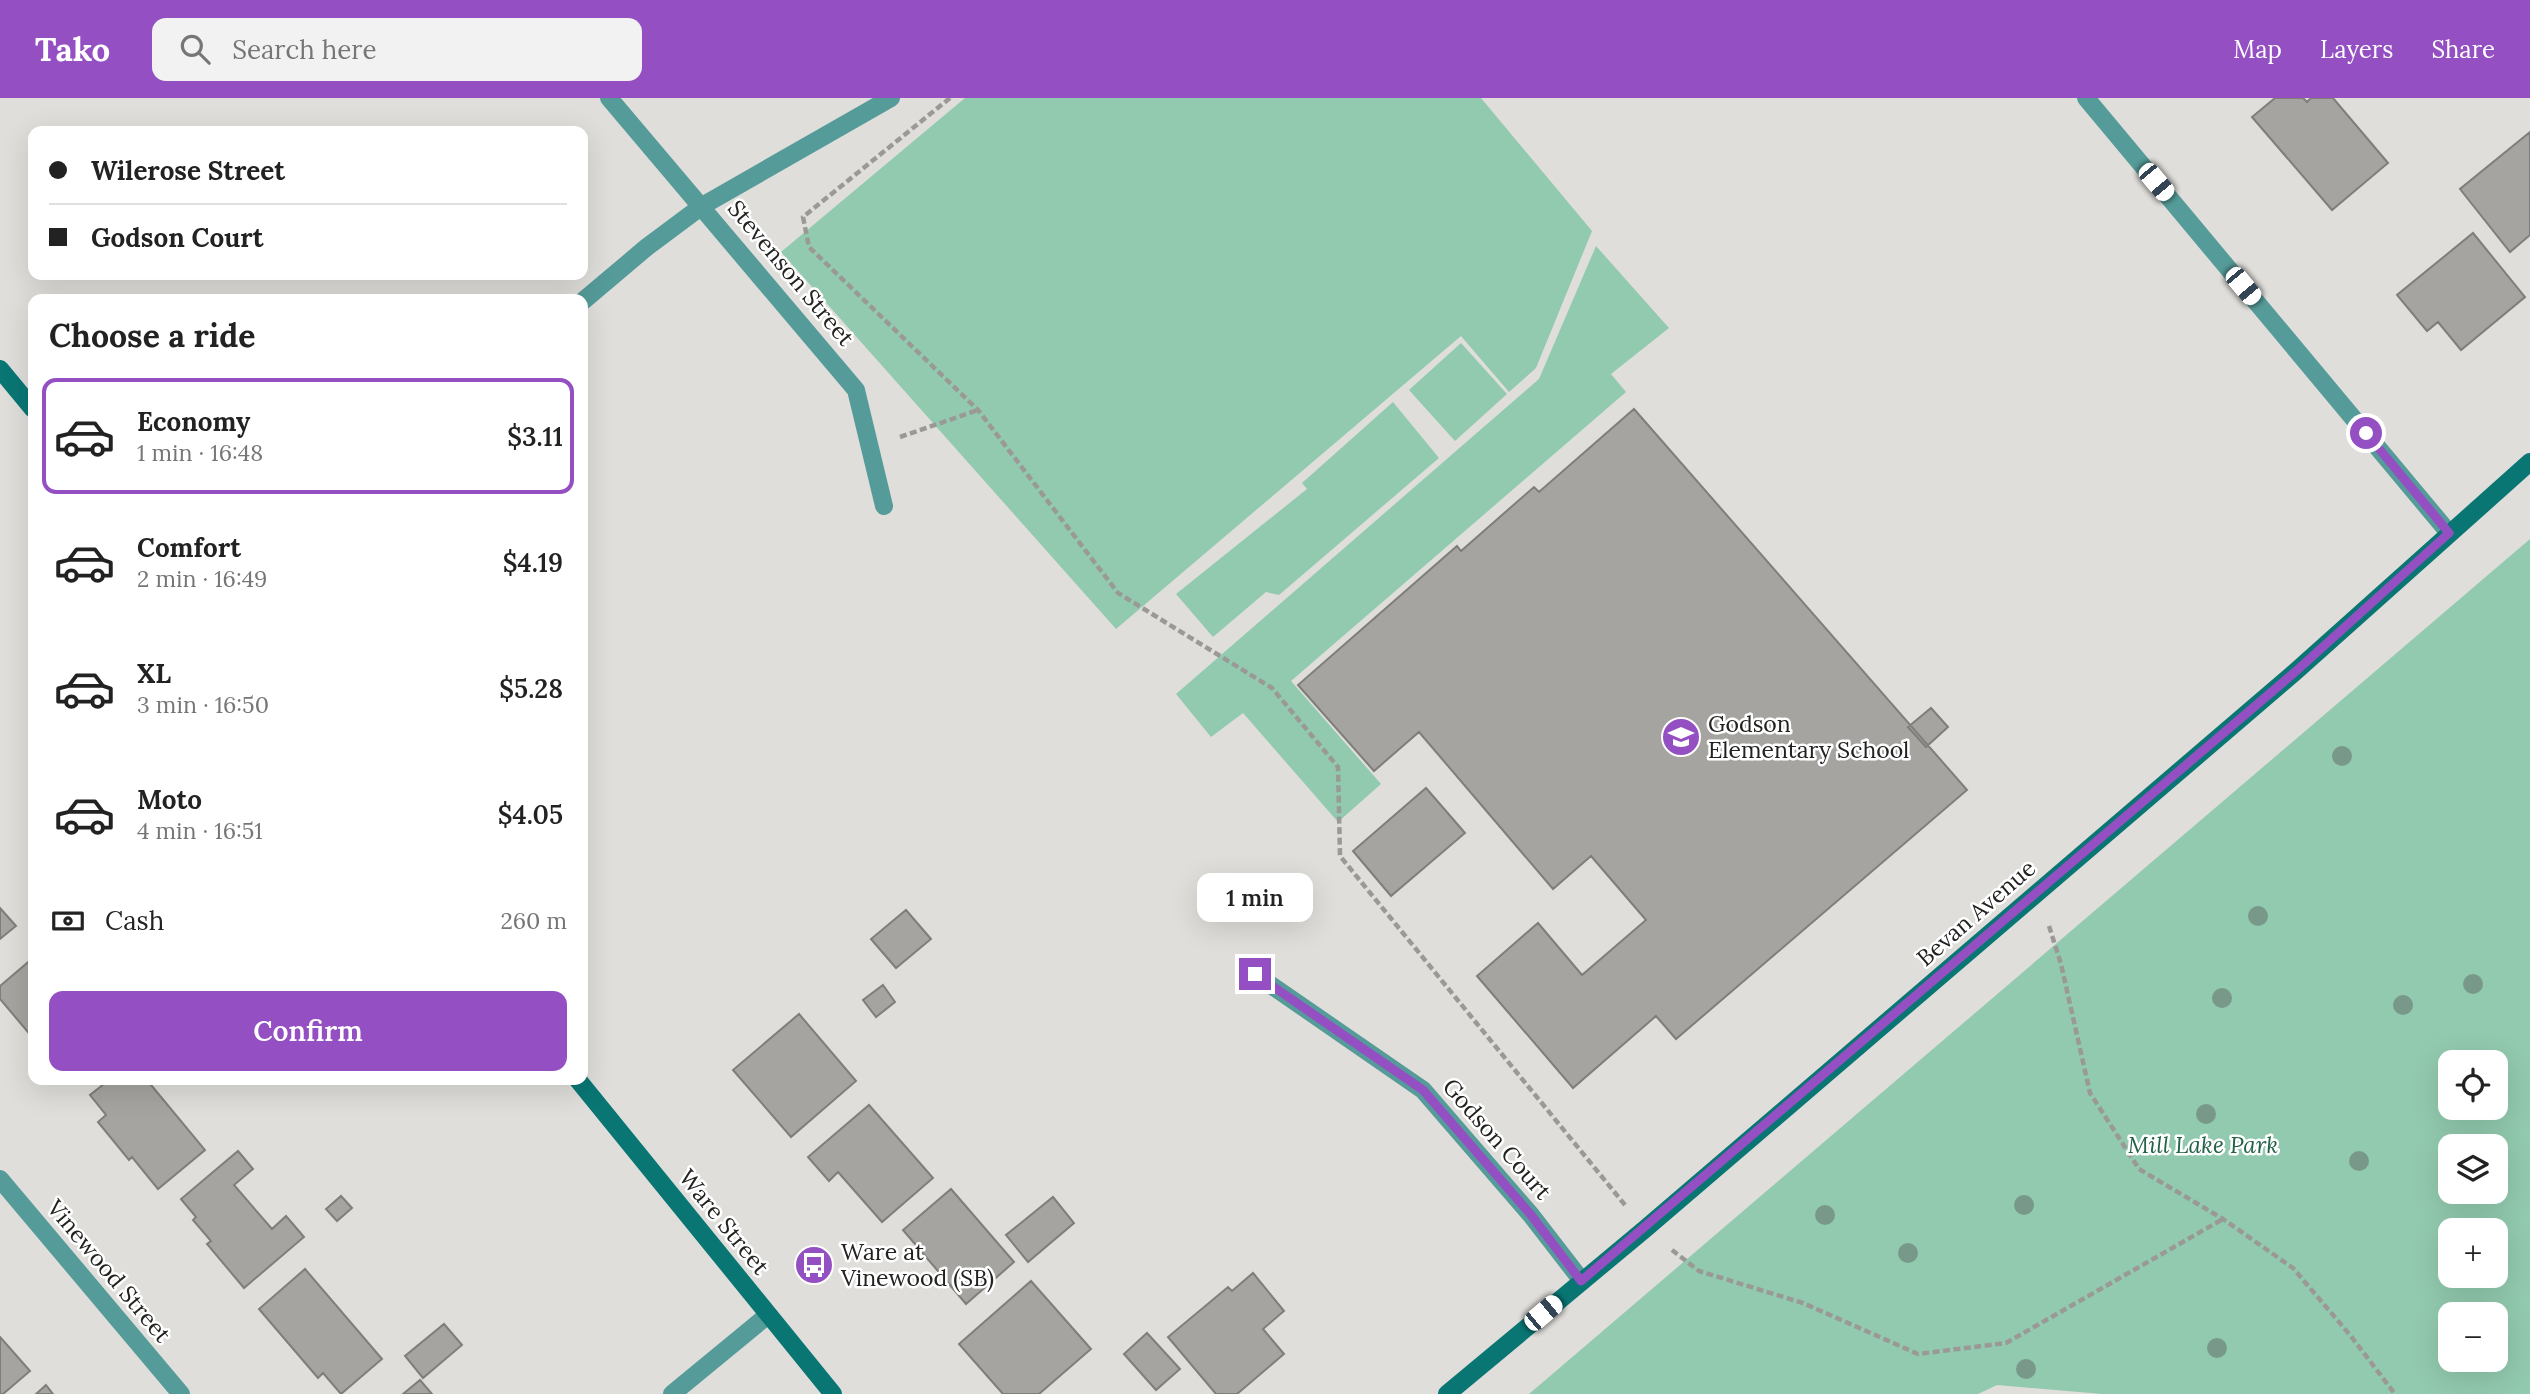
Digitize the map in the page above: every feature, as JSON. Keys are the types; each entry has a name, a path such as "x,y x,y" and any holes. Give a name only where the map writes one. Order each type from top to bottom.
{"street":[{"name":"Stevenson Street","path":"609,98 856,390 884,506"},
{"path":"588,297 702,206 891,98"},
{"path":"2086,98 2449,533"},
{"path":"0,369 28,403"},
{"name":"Bevan Avenue","path":"1447,1394 1645,1229 2295,672 2530,462"},
{"name":"Godson Court","path":"1255,974 1423,1090 1531,1215 1581,1281"},
{"name":"Ware Street","path":"582,1085 833,1394"},
{"name":"Vinewood Street","path":"0,1179 181,1394"},
{"path":"672,1394 768,1315"}],"path":[{"path":"950,98 803,217 808,247 978,410 1118,593 1272,688 1338,767 1340,856 1645,1229 1699,1271 1803,1303 1918,1354 2006,1343 2223,1219"},
{"path":"870,448 978,410"},
{"path":"2038,892 2061,964 2090,1093 2139,1169 2223,1219 2292,1268 2350,1335 2395,1394"}],"green space":[{"path":"965,98 1481,98 1592,231 1536,368 1509,392 1461,336 1116,629 781,252"},
{"path":"1596,246 1669,328 1611,374 1626,392 1291,681 1381,784 1338,822 1243,713 1211,737 1176,694 1539,379"},
{"path":"1461,343 1507,394 1455,441 1409,390"},
{"path":"1393,402 1439,458 1279,595 1266,592 1213,637 1176,594 1307,489 1302,483"},
{"name":"Mill Lake Park","path":"2530,539 2530,1394 2102,1394 1997,1385 1978,1394 1529,1394"}],"building":[{"path":"2275,98 2303,98 2307,102 2311,98 2333,98 2388,163 2332,210 2252,117"},
{"path":"2530,132 2530,235 2510,252 2460,189"},
{"path":"2473,233 2525,297 2461,350 2438,322 2427,331 2397,295"},
{"path":"1634,409 1967,790 1676,1039 1656,1016 1573,1088 1477,976 1538,923 1582,975 1646,920 1591,856 1553,889 1419,732 1374,771 1298,685 1457,546 1461,551 1534,487 1539,492"},
{"path":"1931,708 1948,727 1926,747 1908,727"},
{"path":"1426,788 1465,833 1391,896 1353,851"},
{"path":"0,908 16,926 0,939"},
{"path":"906,910 931,939 896,968 871,939"},
{"path":"28,962 28,1032 0,999 0,986"},
{"path":"883,985 895,1002 876,1017 863,1000"},
{"path":"799,1014 856,1081 791,1137 733,1070"},
{"path":"103,1085 151,1085 205,1150 158,1189 132,1157 129,1160 98,1122 106,1115 90,1095"},
{"path":"869,1105 933,1178 882,1222 838,1172 829,1181 808,1157"},
{"path":"238,1151 253,1169 234,1185 272,1229 286,1216 304,1237 244,1288 207,1244 211,1241 193,1220 196,1217 181,1199"},
{"path":"951,1189 1014,1262 966,1304 903,1230"},
{"path":"341,1196 352,1208 337,1221 326,1209"},
{"path":"1053,1197 1074,1223 1028,1262 1006,1235"},
{"path":"305,1269 382,1359 341,1394 323,1373 318,1378 259,1309"},
{"path":"1253,1273 1284,1311 1263,1329 1284,1354 1237,1394 1216,1394 1168,1337 1228,1287 1232,1291"},
{"path":"1031,1281 1091,1349 1039,1394 1003,1394 959,1344"},
{"path":"444,1324 462,1345 423,1378 405,1356"},
{"path":"1147,1333 1180,1369 1156,1390 1124,1354"},
{"path":"0,1337 30,1371 3,1394 0,1394"},
{"path":"420,1380 432,1394 403,1394"},
{"path":"46,1385 53,1394 36,1394"}],"place":[{"name":"Godson Elementary School","path":"1681,737"},
{"name":"Ware at Vinewood (SB)","path":"814,1265"}],"route":[{"path":"1255,974 1423,1090 1531,1215 1581,1281 2295,672 2449,533 2366,433"}]}
